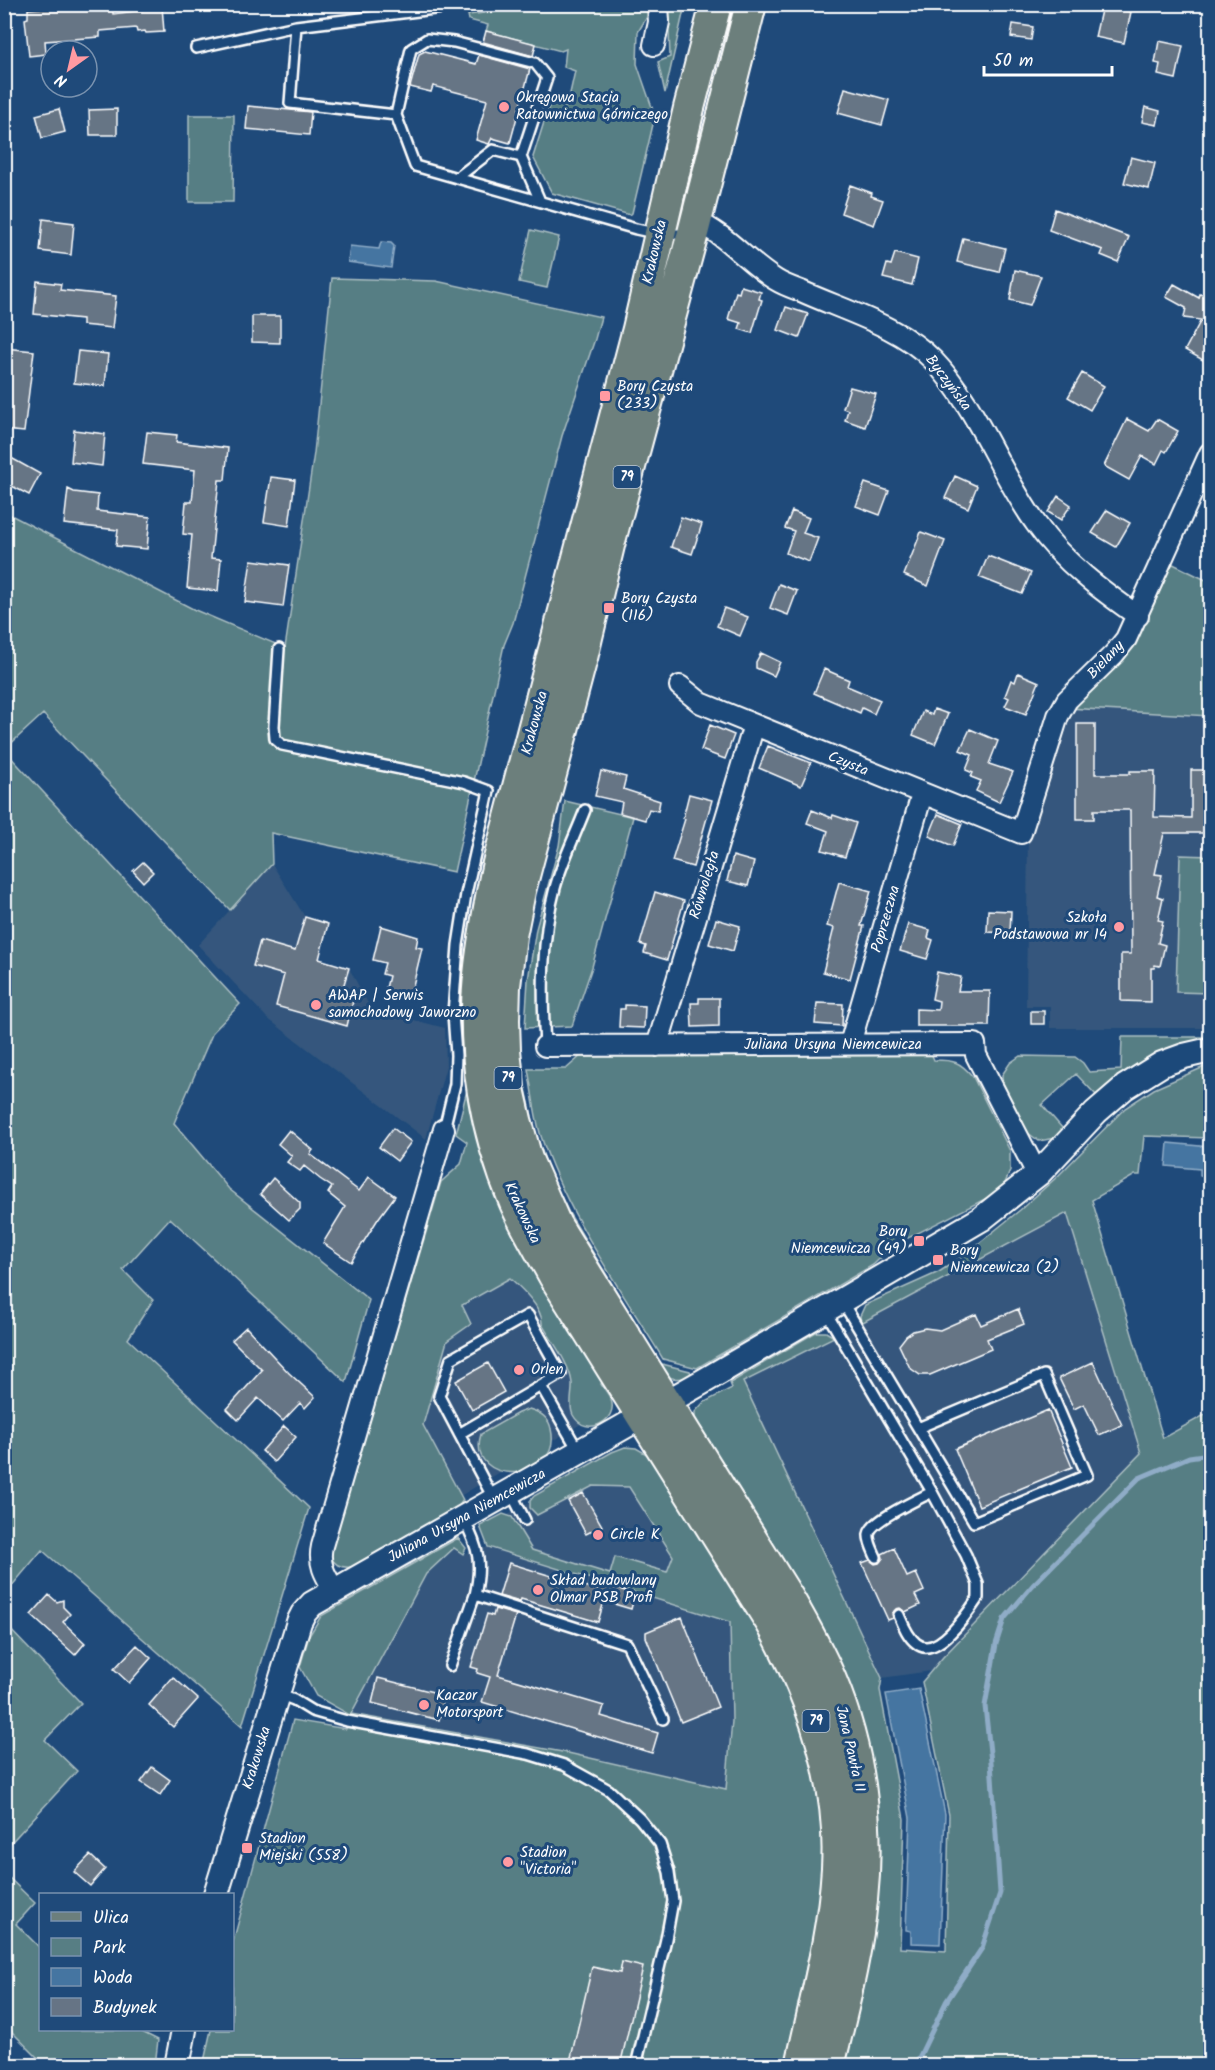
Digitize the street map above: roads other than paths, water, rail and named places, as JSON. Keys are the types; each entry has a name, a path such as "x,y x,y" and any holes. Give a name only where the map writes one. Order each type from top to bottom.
{"main road":[{"name":"Krakowska","path":"654,1410 554,1276 515,1203 502,1169 486,1114 477,1025 480,965 498,862 638,329 716,4"},
{"name":"Krakowska","path":"654,1410 580,1265 547,1206 527,1159 516,1120 507,1070 504,1020 506,978 520,891 582,658 611,537 695,227 751,4"},
{"name":"Jana Pawła II","path":"654,1410 799,1677 821,1738 833,1794 837,1830 837,1866 833,1910 824,1961 801,2066"},
{"name":"Jana Pawła II","path":"654,1410 764,1557 809,1634 830,1678 850,1735 863,1806 865,1868 856,1944 829,2066"}],"street":[{"path":"654,45 659,22 658,4"},
{"name":"Byczyńska","path":"695,227 714,230 776,280 896,331 918,345 935,362 963,400 1036,525 1052,544 1106,593 1138,616"},
{"name":"Bielany","path":"1021,832 1058,716 1067,700 1114,654 1126,639 1210,453"},
{"name":"Czysta","path":"680,686 701,703 1021,832"},
{"name":"Równoległa","path":"657,1046 754,725"},
{"name":"Poprzeczna","path":"850,1044 922,794"},
{"name":"Juliana Ursyna Niemcewicza","path":"545,1046 975,1044 976,1055 1032,1164 1039,1173"},
{"name":"Juliana Ursyna Niemcewicza","path":"299,1622 312,1604 334,1590 654,1410 981,1219 1039,1173 1100,1107 1132,1082 1174,1059 1210,1050"},
{"path":"334,1590 321,1567 322,1546 444,1129"},
{"name":"Krakowska","path":"216,1893 299,1622"},
{"path":"177,2066 184,2031"}],"lane":[{"path":"196,48 296,26 475,4"},
{"path":"296,26 290,103 396,115"},
{"path":"540,201 521,157 547,78 535,63 453,42 428,39 411,49 396,115 415,166 458,177 540,201 659,234 676,235 695,227"},
{"path":"458,177 493,150 521,157"},
{"path":"279,649 274,726 275,739 282,745 464,782 489,791 466,894 458,945 453,1014 456,1055 455,1084 444,1129"},
{"path":"545,1046 543,988 547,926 555,887 585,810"},
{"path":"833,1306 918,1428 974,1522 1087,1475 1044,1375 918,1428"},
{"path":"833,1306 966,1555 978,1584 978,1598 940,1644 929,1647 918,1646 910,1637 898,1615"},
{"path":"459,1434 561,1374 528,1315 451,1359 439,1396 459,1434 502,1496 525,1520"},
{"path":"542,1386 579,1452"},
{"path":"876,1557 868,1537 870,1528 932,1492"},
{"path":"450,1666 475,1595 480,1573 477,1550 463,1518"},
{"path":"475,1595 627,1644 663,1719"},
{"path":"277,1694 294,1700 312,1711 347,1721 528,1754 564,1765 609,1790 640,1819 660,1844 669,1872 673,1901 636,2066"}],"water":[{"path":"381,242 391,243 394,246 391,268 348,262 350,246 379,249"},
{"path":"1168,1143 1210,1147 1210,1177 1200,1175 1200,1169 1166,1166"},
{"path":"919,1689 945,1814 940,1944 911,1943 911,1931 906,1930 910,1818 886,1694"}],"waterway":[{"path":"915,2066 946,2002 982,1948 1000,1893 985,1706 996,1644 1004,1619 1033,1585 1139,1478 1189,1457 1210,1454"}],"place":[{"name":"Okręgowa Stacja Ratownictwa Górniczego","path":"504,107"},
{"name":"Bory Czysta (233)","path":"605,396"},
{"name":"Bory Czysta (116)","path":"609,608"},
{"name":"Szkoła Podstawowa nr 14","path":"1119,927"},
{"name":"AWAP | Serwis samochodowy Jaworzno","path":"316,1005"},
{"name":"Bory Niemcewicza (49)","path":"919,1241"},
{"name":"Bory Niemcewicza (2)","path":"938,1260"},
{"name":"Orlen","path":"519,1370"},
{"name":"Circle K","path":"598,1535"},
{"name":"Skład budowlany Olmar PSB Profi","path":"538,1590"},
{"name":"Kaczor Motorsport","path":"424,1705"},
{"name":"Stadion Miejski (558)","path":"247,1848"},
{"name":"Stadion \"Victoria\"","path":"508,1862"}]}
